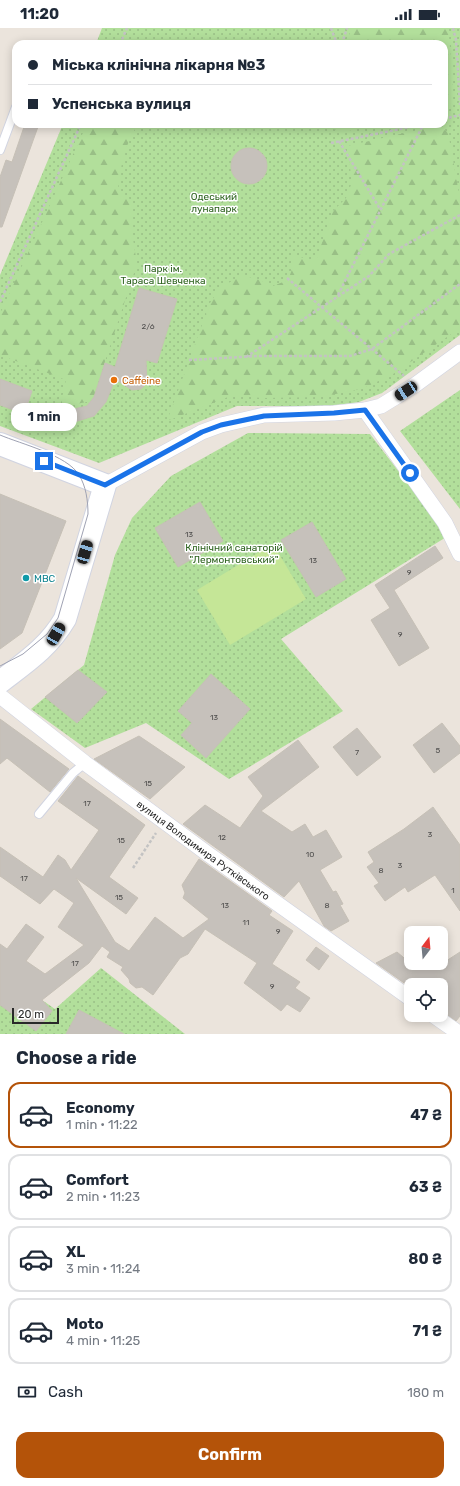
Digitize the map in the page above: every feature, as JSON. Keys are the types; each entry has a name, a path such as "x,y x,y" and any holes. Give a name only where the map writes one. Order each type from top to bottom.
{"street":[{"path":"0,682 42,650 56,634 65,619 105,485 202,432 221,425 264,416 334,413 365,410 381,406 415,385 460,352"},
{"path":"365,410 445,523 460,554"},
{"path":"0,444 105,485"},
{"name":"вулиця Володимира Рутківського","path":"0,696 84,763 214,859 404,994"},
{"path":"444,1022 460,1034"}],"lane":[{"path":"0,150 12,118"},
{"path":"39,814 73,772 84,763"}],"path":[{"path":"122,40 127,28"},
{"path":"331,28 336,40"},
{"path":"343,40 347,28"},
{"path":"453,28 456,40 460,105"},
{"path":"448,118 460,115"},
{"path":"0,302 79,128"},
{"path":"331,143 404,128"},
{"path":"338,295 422,128"},
{"path":"339,141 381,210"},
{"path":"246,357 321,306 369,276 390,254 460,215"},
{"path":"287,278 415,385"},
{"path":"189,360 246,357 350,356 372,349 460,284"},
{"path":"133,868 156,833"}],"green space":[{"name":"Парк ім. Тараса Шевченка","path":"102,28 460,28 460,335 382,393 359,402 329,406 237,406 99,463 0,426 0,275 61,128 448,128 448,40 98,40"},
{"path":"351,28 448,28 453,77 453,104 448,106 448,40 348,40"},
{"path":"85,128 136,128 129,140 124,156 118,190 132,201 132,233 137,264 92,401 60,407 66,380 0,355 0,314"},
{"path":"332,128 361,128 341,133"},
{"path":"427,128 440,128 448,132 460,199 460,328 393,374 362,389 320,397 262,398 233,395 167,421 210,303 220,288 242,275 260,280 273,286 288,280 293,267 292,255 316,261 332,212 346,198 352,182 347,146"},
{"path":"460,390 460,509 400,431"},
{"name":"Клінічний санаторій \"Лермонтовський\"","path":"248,433 370,434 448,536 281,639 343,711 229,779 146,723 85,748 31,709 84,665 115,555 132,518 171,476"},
{"path":"273,544 306,599 230,645 197,590"},
{"path":"101,968 185,1034 0,1034 0,971 55,1009"}],"building":[{"path":"24,128 38,128 2,227 0,227 0,177 6,160 12,162"},
{"path":"253,148 262,153 266,159 266,173 262,179 253,184 245,184 236,179 232,173 231,162 236,153 242,149"},
{"path":"139,288 177,299 157,363 146,360 147,383 141,389 132,390 115,379 106,402 94,416 58,427 56,413 87,406 94,397 105,363 115,367"},
{"path":"0,379 32,391 24,414 0,405"},
{"name":"МВС","path":"0,494 66,521 22,633 0,649"},
{"path":"200,502 223,541 178,567 155,528"},
{"path":"312,522 346,579 316,597 281,540"},
{"path":"435,546 443,558 394,590 429,648 399,666 371,620 390,608 375,585"},
{"path":"78,670 107,692 77,723 45,697"},
{"path":"211,674 250,709 206,758 181,735 192,723 178,711"},
{"path":"0,719 69,769 50,792 7,758 0,764"},
{"path":"442,723 460,746 460,753 434,773 413,745"},
{"path":"357,728 381,757 357,776 333,747"},
{"path":"139,736 185,767 150,799 94,759"},
{"path":"298,740 319,767 261,811 292,832 305,824 313,837 326,830 342,857 320,870 333,892 336,891 343,904 340,905 349,921 331,931 324,926 299,881 284,897 183,824 205,805 240,828 263,796 248,777"},
{"path":"78,776 145,825 109,877 138,898 126,914 76,878 115,942 129,951 155,917 183,938 209,919 183,898 185,893 182,885 199,859 272,911 269,915 293,931 272,964 300,982 295,988 310,998 300,1012 287,1004 281,1011 244,983 257,963 205,929 188,954 180,958 153,995 142,987 136,988 130,983 129,979 121,970 123,967 107,957 110,952 102,946 89,963 42,1000 52,1011 36,1031 0,1005 0,944 7,949 26,924 44,937 26,961 45,974 84,945 58,927 74,903 54,889 40,904 0,876 0,847 43,877 58,855 65,860 71,870 99,830 58,801"},
{"path":"433,807 460,845 460,911 435,875 408,892 405,887 385,901 374,886 379,883 367,867 374,862 368,852 404,829"},
{"path":"316,947 329,956 319,970 306,960"},
{"path":"397,952 404,958 404,970 448,970 448,960 460,952 460,1016 456,1021 448,1015 448,978 404,978 404,983 376,963"},
{"path":"79,1010 124,1034 66,1034"}],"tram line":[{"path":"0,435 43,451 65,462 73,468 79,475 85,489 88,514 58,618 47,634 23,654 0,666"}],"place":[{"name":"Caffeine","path":"114,380"},
{"name":"МВС","path":"26,578"}],"route":[{"path":"44,461 105,485 202,432 221,425 264,416 365,410 410,473"}],"park label":[{"name":"Одеський лунапарк","path":"214,202"}]}
